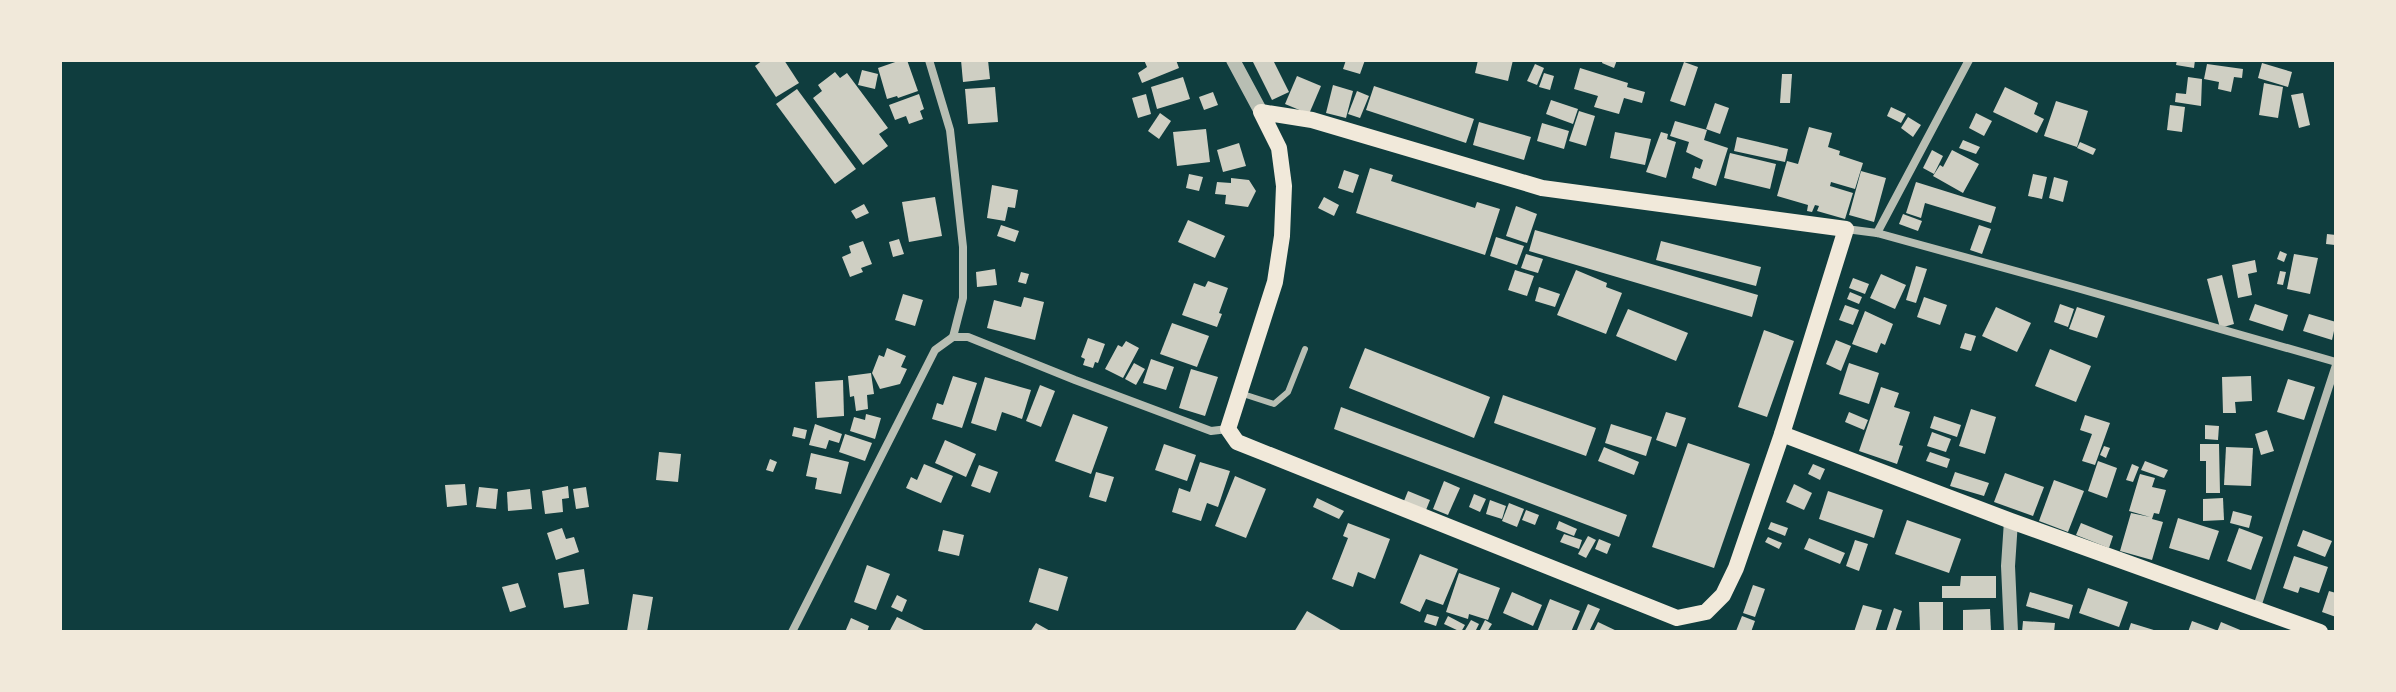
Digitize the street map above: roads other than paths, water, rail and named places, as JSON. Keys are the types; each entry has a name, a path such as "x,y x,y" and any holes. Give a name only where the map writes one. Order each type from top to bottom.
{"main road":[{"path":"1261,112 1312,120 1542,188 1846,229 1736,568 1723,595 1706,612 1677,618 1237,442 1228,429 1275,282 1282,236 1284,186 1279,148 1261,112"},
{"path":"1782,434 2011,521 2320,632"}],"street":[{"path":"929,60 950,130 963,247 963,298 953,337"},
{"path":"1233,60 1261,112"},
{"path":"1877,233 1969,60"},
{"path":"1846,229 1877,233 2336,364 2256,610"},
{"path":"792,632 935,350 953,337 968,337 1211,431 1228,429"},
{"path":"2011,521 2008,566 2011,632"}],"lane":[{"path":"1238,392 1274,404 1288,392 1305,349"}]}
